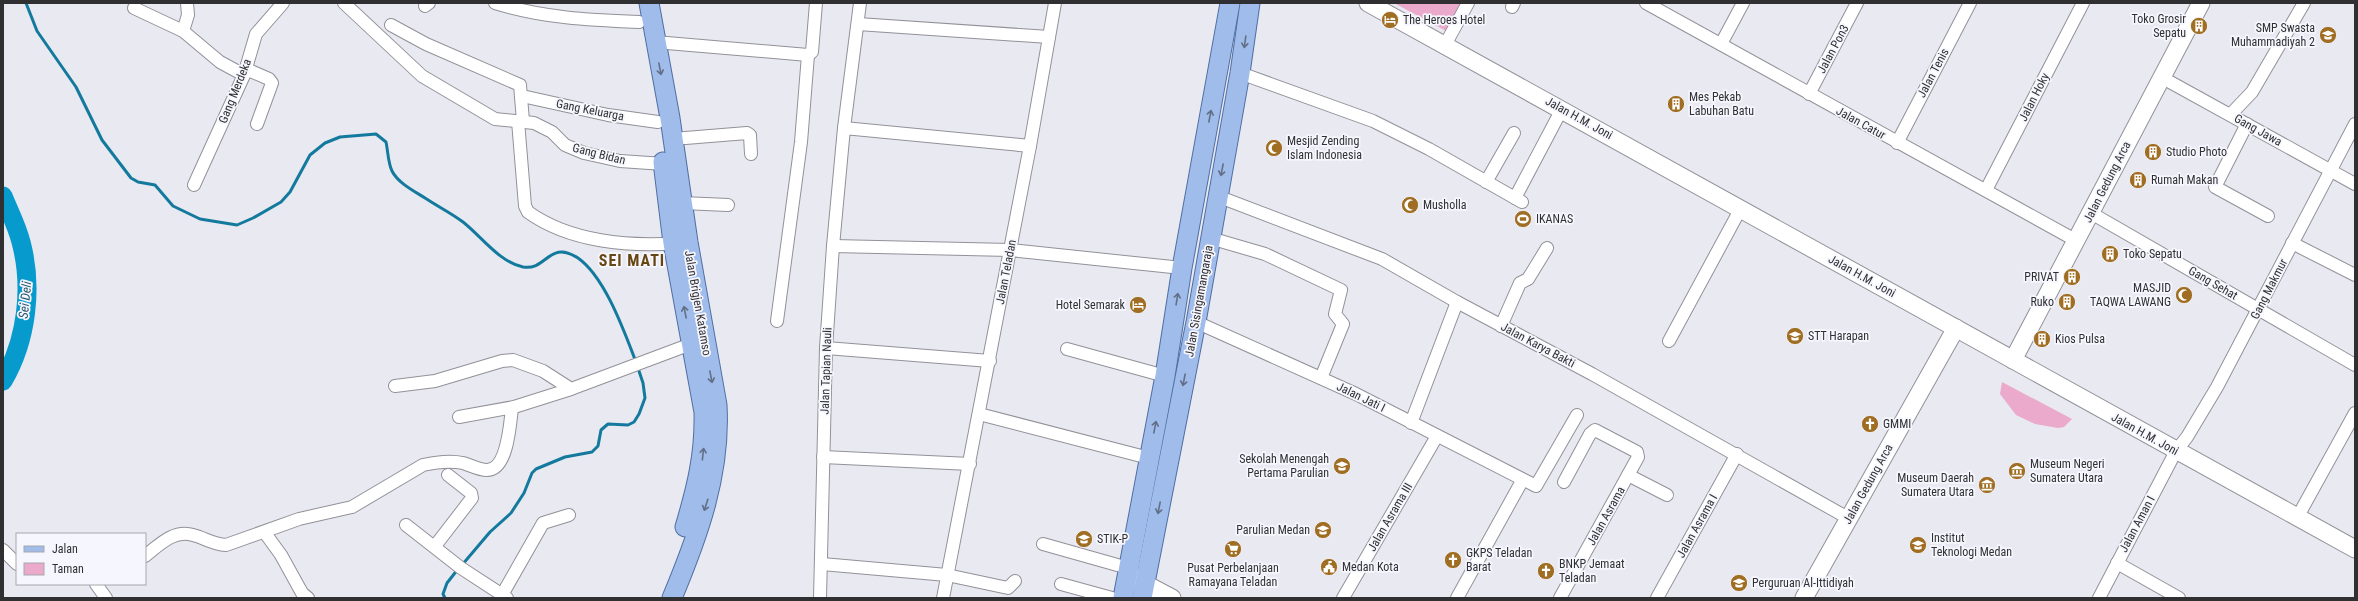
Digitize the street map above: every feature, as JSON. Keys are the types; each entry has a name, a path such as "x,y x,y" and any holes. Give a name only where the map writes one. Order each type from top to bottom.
{"main road":[{"name":"Jalan Brigjen Katamso","path":"636,3 658,122 664,164 680,243 717,405 718,427 716,464 712,486 685,567 672,598"},
{"name":"Jalan Brigjen Katamso","path":"649,3 673,139 682,203 680,243 692,344 704,412 703,457 699,481 660,598"},
{"name":"Jalan Sisingamangaraja","path":"1123,598 1165,376 1182,268 1230,3"},
{"name":"Jalan Sisingamangaraja","path":"1143,590 1196,322 1217,196 1240,73 1250,3"}],"street":[{"path":"183,31 188,15 187,3"},
{"name":"Gang Merdeka","path":"194,185 245,72 256,34 283,3"},
{"name":"Gang Bidan","path":"344,3 422,76 494,119 520,121 552,132 565,146 584,153 620,161 664,164"},
{"path":"495,3 525,13 574,20 639,22"},
{"path":"777,321 801,142 808,56 812,52 816,3"},
{"path":"860,3 844,128 1030,146"},
{"name":"Jalan Teladan","path":"943,598 990,361 1055,3"},
{"name":"Jalan H.M. Joni","path":"1368,3 2355,549"},
{"path":"1445,45 1468,3"},
{"name":"Jalan Catur","path":"1646,3 2076,241"},
{"path":"1721,44 1743,3"},
{"name":"Jalan Pon3","path":"1809,94 1858,3"},
{"name":"Jalan Tenis","path":"1897,143 1970,3"},
{"name":"Jalan Hoky","path":"1986,190 2083,3"},
{"name":"Jalan Gedung Arca","path":"2013,360 2201,3"},
{"path":"2231,114 2252,92 2304,3"},
{"path":"134,8 183,31 220,62 245,72 269,79 272,83 257,124"},
{"path":"858,24 1049,37"},
{"path":"391,25 426,44 512,80 520,85 522,96 520,121 525,206 528,212 570,232 601,242 640,245 680,243"},
{"path":"655,42 808,56"},
{"path":"1240,73 1373,121 1429,149 1518,200 1562,109"},
{"name":"Gang Jawa","path":"2161,77 2231,114 2355,184"},
{"name":"Gang Keluarga","path":"522,96 608,115 658,122"},
{"path":"2247,124 2215,187 2268,216"},
{"name":"Gang Makmur","path":"2176,451 2197,422 2259,310 2292,243 2355,124"},
{"name":"Jalan Tapian Nauli","path":"820,598 822,564 822,457 826,348 833,246 844,128"},
{"path":"673,139 747,133 750,135 751,154"},
{"path":"1486,182 1514,134"},
{"name":"Jalan Karya Bakti","path":"1217,196 1368,253 1737,454 1848,518"},
{"path":"682,203 728,205"},
{"path":"1668,341 1741,208"},
{"name":"Gang Sehat","path":"2091,213 2355,365"},
{"path":"1210,238 1265,254 1341,290 1335,315 1343,324 1321,378"},
{"path":"2292,243 2355,275"},
{"path":"833,246 1010,250 1182,268"},
{"path":"1501,326 1520,283 1528,279 1548,248"},
{"path":"1412,423 1457,302"},
{"name":"Jalan Jati I","path":"1196,322 1321,378 1536,486 1577,415"},
{"name":"Jalan Gedung Arca","path":"1804,598 1956,328"},
{"path":"459,417 512,408 571,389 692,344"},
{"path":"826,348 990,361"},
{"path":"1067,349 1165,376"},
{"path":"395,386 436,381 502,361 513,360 543,371 571,389"},
{"path":"146,555 176,535 191,534 216,545 226,545 265,533 299,519 347,509 423,465 446,461 491,470 501,462 512,408"},
{"path":"2297,518 2355,413"},
{"path":"979,414 1149,458"},
{"name":"Jalan Asrama","path":"1560,598 1628,475 1638,456 1637,452 1595,430 1590,434 1564,482"},
{"name":"Jalan Asrama III","path":"1343,598 1437,436"},
{"name":"Jalan Aman I","path":"2099,598 2176,451"},
{"name":"Jalan Asrama I","path":"1657,598 1737,454"},
{"path":"822,457 970,464"},
{"path":"435,546 472,498 471,493 448,475"},
{"name":"Jalan Asrama","path":"1628,475 1667,495"},
{"path":"1457,598 1522,480"},
{"path":"406,524 457,565 505,596 543,523 569,515"},
{"path":"265,533 302,593 308,598"},
{"path":"1042,544 1128,571 1143,590 1172,598"},
{"path":"3,550 16,563"},
{"path":"2116,563 2179,598"},
{"path":"822,564 947,575 1008,588 1015,581"},
{"path":"1062,584 1112,598"}],"green space":[{"path":"1394,3 1461,3 1446,31"},
{"path":"2002,382 2072,419 2064,427 2058,428 2035,424 2016,415 2000,394"}],"waterway":[{"path":"26,3 37,31 76,87 102,140 131,178 138,182 155,185 173,206 200,219 237,225 253,218 281,202 290,192 310,155 325,143 340,137 376,134 386,142 392,171 402,183 463,222 506,260 523,267 531,267 538,265 554,254 561,252 568,253 578,258 588,267 605,291 613,306 636,362"},
{"name":"Sei Deli","path":"3,196 21,242 27,277 26,313 22,331 18,348 3,381"},
{"path":"462,565 490,532 511,513 524,493 532,473 536,469 565,457 592,452 598,446 601,430 608,424 628,425 634,422 639,414 645,398 643,383 638,368"},
{"path":"445,598 443,594 447,583 458,569"}],"place":[{"name":"The Heroes Hotel","path":"1390,20"},
{"name":"Toko Grosir Sepatu","path":"2199,26"},
{"name":"SMP Swasta Muhammadiyah 2","path":"2328,35"},
{"name":"Mes Pekab Labuhan Batu","path":"1676,104"},
{"name":"Mesjid Zending Islam Indonesia","path":"1274,148"},
{"name":"Studio Photo","path":"2153,152"},
{"name":"Rumah Makan","path":"2138,180"},
{"name":"Musholla","path":"1410,205"},
{"name":"IKANAS","path":"1523,219"},
{"name":"Toko Sepatu","path":"2110,254"},
{"name":"PRIVAT","path":"2072,277"},
{"name":"MASJID TAQWA LAWANG","path":"2184,295"},
{"name":"Ruko","path":"2067,302"},
{"name":"Hotel Semarak","path":"1138,305"},
{"name":"STT Harapan","path":"1795,336"},
{"name":"Kios Pulsa","path":"2042,339"},
{"name":"GMMI","path":"1870,424"},
{"name":"Sekolah Menengah Pertama Parulian","path":"1342,466"},
{"name":"Museum Negeri Sumatera Utara","path":"2017,471"},
{"name":"Museum Daerah Sumatera Utara","path":"1987,485"},
{"name":"Parulian Medan","path":"1323,530"},
{"name":"STIK-P","path":"1084,539"},
{"name":"Institut Teknologi Medan","path":"1918,545"},
{"name":"Pusat Perbelanjaan Ramayana Teladan","path":"1233,549"},
{"name":"GKPS Teladan Barat","path":"1453,560"},
{"name":"Medan Kota","path":"1329,567"},
{"name":"BNKP Jemaat Teladan","path":"1546,571"},
{"name":"Perguruan Al-Ittidiyah","path":"1739,583"}],"district":[{"name":"SEI MATI","path":"632,260"}]}
